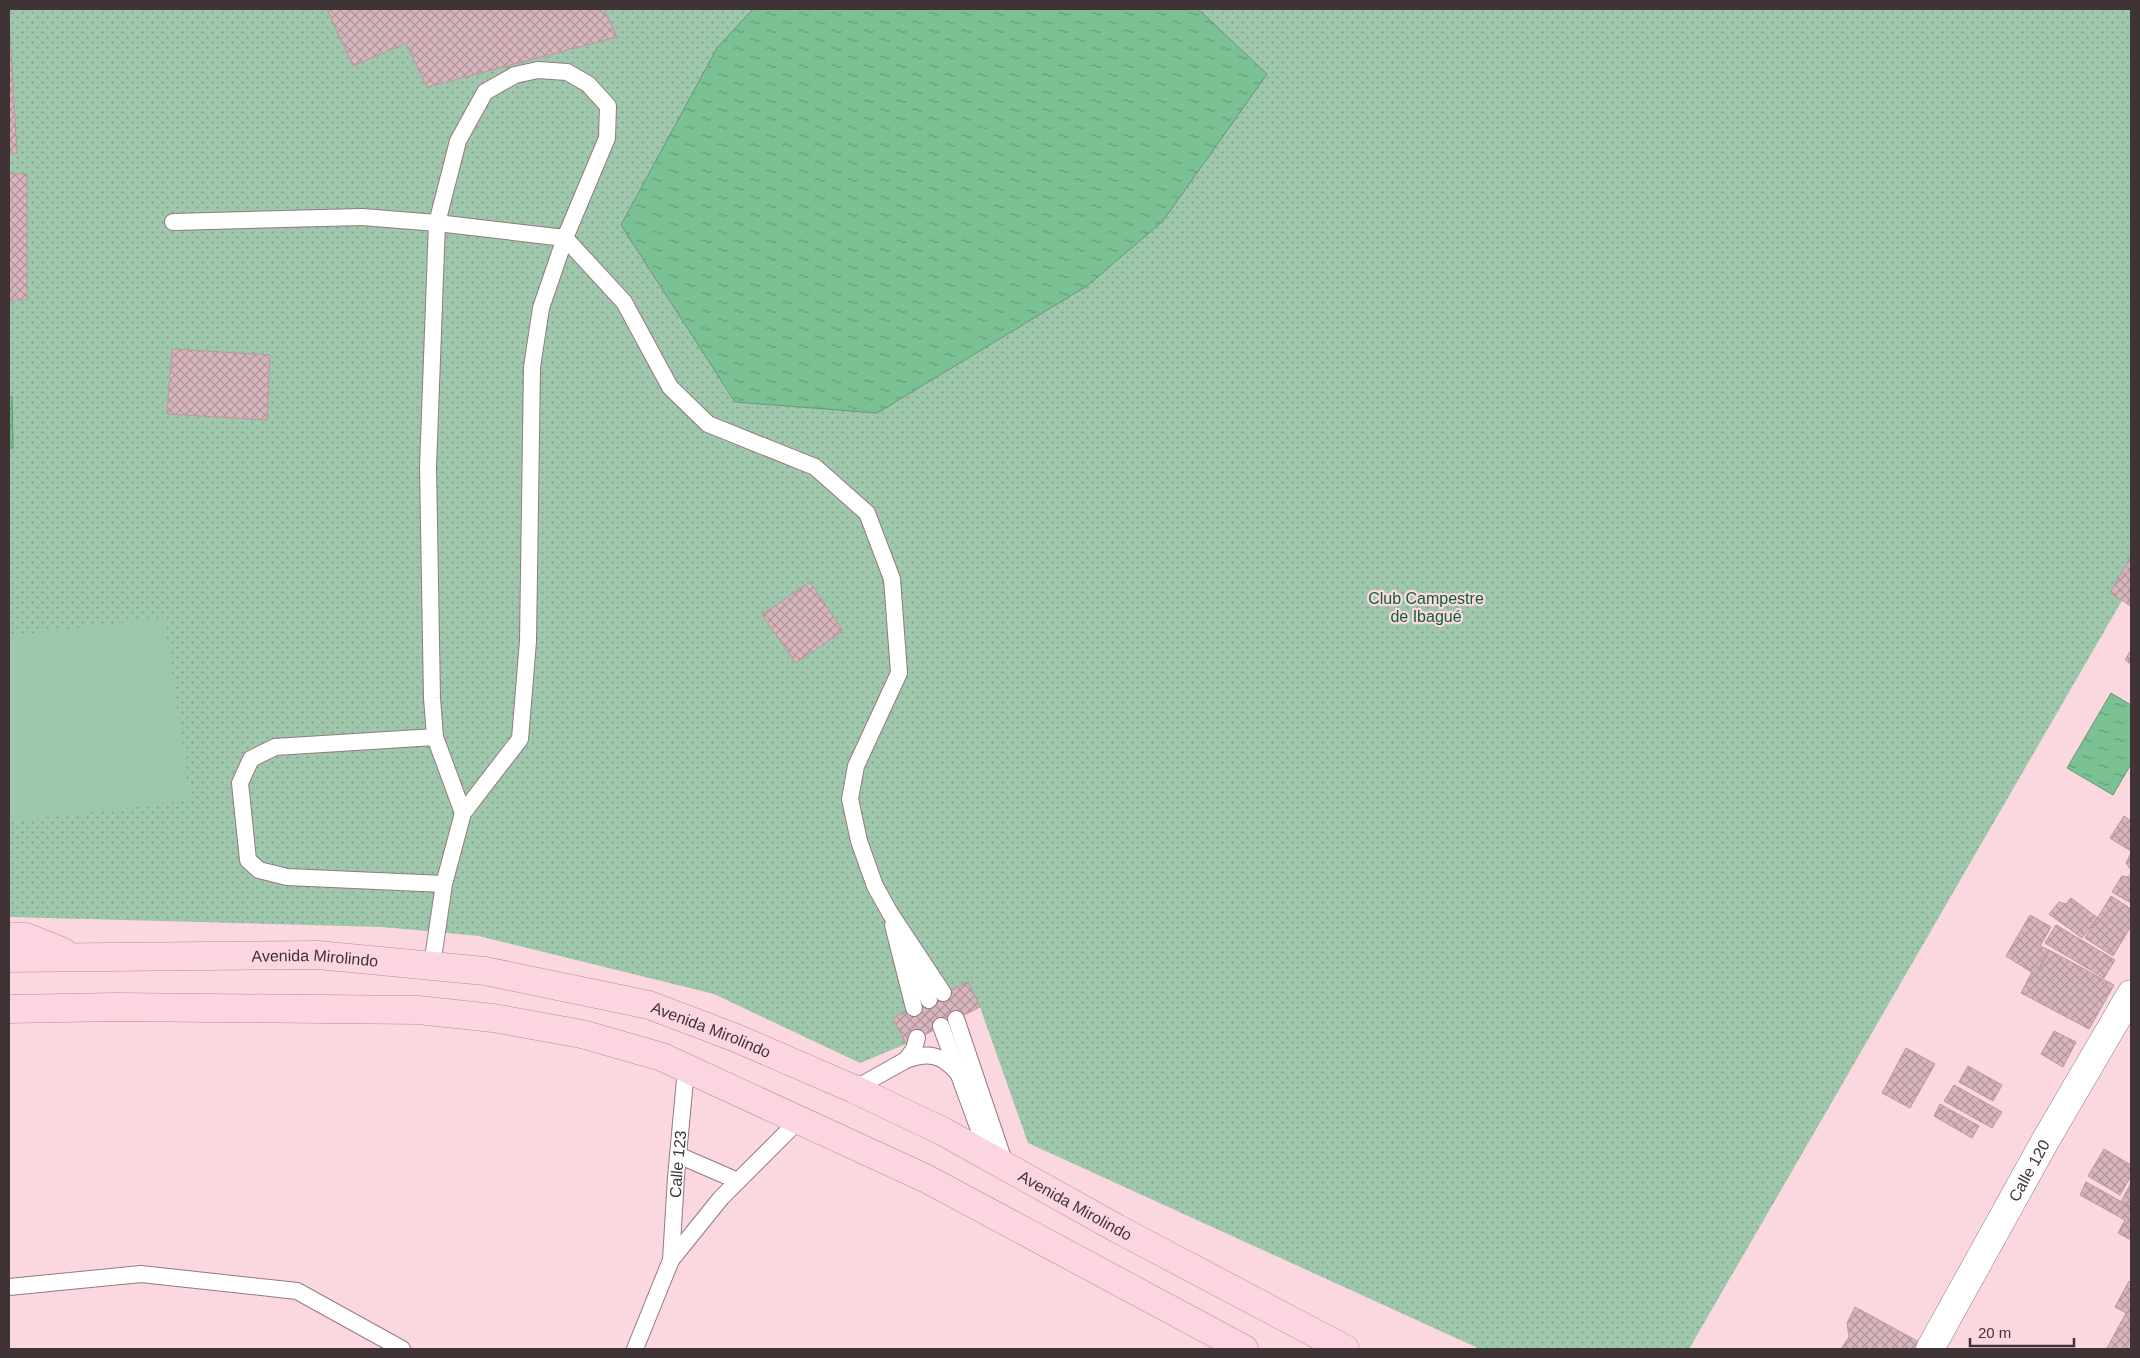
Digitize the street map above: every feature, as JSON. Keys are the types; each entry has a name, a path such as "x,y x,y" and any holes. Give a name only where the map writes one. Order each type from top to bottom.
{"main road":[{"path":"9,937 26,937 73,957"},
{"name":"Avenida Mirolindo","path":"9,958 318,955 485,971 649,1006 736,1038 854,1089 944,1132 1345,1349"},
{"path":"9,1009 117,1007 418,1010 493,1018 582,1034 662,1057 927,1179 1244,1349"}],"street":[{"name":"Calle 120","path":"1930,1349 2044,1143 2131,994"}],"lane":[{"path":"432,965 444,884 463,813 520,739 528,641 532,367 541,308 565,238 607,138 608,106 588,84 568,72 538,70 515,76 485,92 458,142 437,223 428,467 432,698 435,737 463,813"},
{"path":"173,222 362,218 437,223 565,238 624,302 670,387 708,424 815,467 866,513 892,579 899,673 856,766 850,799 859,841 875,886 936,997"},
{"path":"435,737 275,747 251,759 240,784 248,860 259,870 286,877 444,884"},
{"path":"890,913 914,1008"},
{"path":"956,1019 997,1162"},
{"path":"941,1026 959,1074 997,1162"},
{"path":"906,1060 914,1049 917,1038"},
{"path":"854,1089 906,1060 920,1055 935,1056 949,1062 959,1074"},
{"name":"Calle 123","path":"671,1260 686,1069"},
{"name":"Calle 123","path":"635,1349 671,1260 721,1198 799,1120"},
{"path":"678,1155 738,1181"},
{"path":"9,1287 141,1274 297,1291 402,1349"}],"green space":[{"name":"Club Campestre de Ibagué","path":"9,9 2131,9 2131,585 1689,1349 1480,1349 1028,1143 980,1007 906,1044 860,1063 714,994 479,936 382,927 9,917"},
{"path":"164,618 190,800 9,822 9,636"}],"water":[{"path":"753,9 1198,9 1267,74 1163,221 1087,286 877,413 735,402 621,225 717,48"},
{"path":"9,397 12,397 13,448 9,448"},
{"path":"2111,693 2131,705 2131,764 2113,795 2067,768"}],"building":[{"path":"327,9 604,9 617,37 427,87 406,43 353,66"},
{"path":"9,19 17,153 9,153"},
{"path":"9,174 27,174 27,300 9,300"},
{"path":"172,349 270,355 267,420 167,414"},
{"path":"2131,556 2131,606 2110,593"},
{"path":"810,582 843,631 796,663 762,615"},
{"path":"2131,650 2131,664 2125,660"},
{"path":"2124,816 2131,821 2131,851 2110,838"},
{"path":"2131,853 2131,870 2126,863"},
{"path":"2131,873 2131,903 2112,892 2122,876 2129,877"},
{"path":"2111,896 2131,909 2131,926 2113,956 2085,938"},
{"path":"2071,898 2098,918 2082,938 2049,914 2059,902 2066,904"},
{"path":"2030,915 2051,927 2040,946 2049,950 2036,975 2006,956"},
{"path":"2056,925 2115,960 2104,978 2045,943"},
{"path":"2049,950 2114,985 2089,1029 2021,993 2032,972 2036,975"},
{"path":"968,982 980,1007 906,1044 893,1018"},
{"path":"2054,1031 2076,1042 2063,1067 2041,1054"},
{"path":"1906,1048 1935,1064 1910,1108 1882,1093"},
{"path":"1968,1066 2002,1085 1993,1101 1959,1082"},
{"path":"1954,1085 2002,1112 1992,1128 1944,1101"},
{"path":"1940,1104 1979,1126 1972,1138 1934,1116"},
{"path":"2104,1149 2131,1165 2131,1176 2120,1195 2088,1176"},
{"path":"2086,1182 2131,1207 2131,1240 2118,1233 2125,1220 2080,1195"},
{"path":"2131,1183 2131,1208 2121,1202"},
{"path":"2129,1281 2131,1283 2131,1349 2109,1349 2107,1348 2126,1313 2115,1307"},
{"path":"1855,1307 1921,1343 1918,1349 1841,1349 1849,1337 1847,1323"}]}
